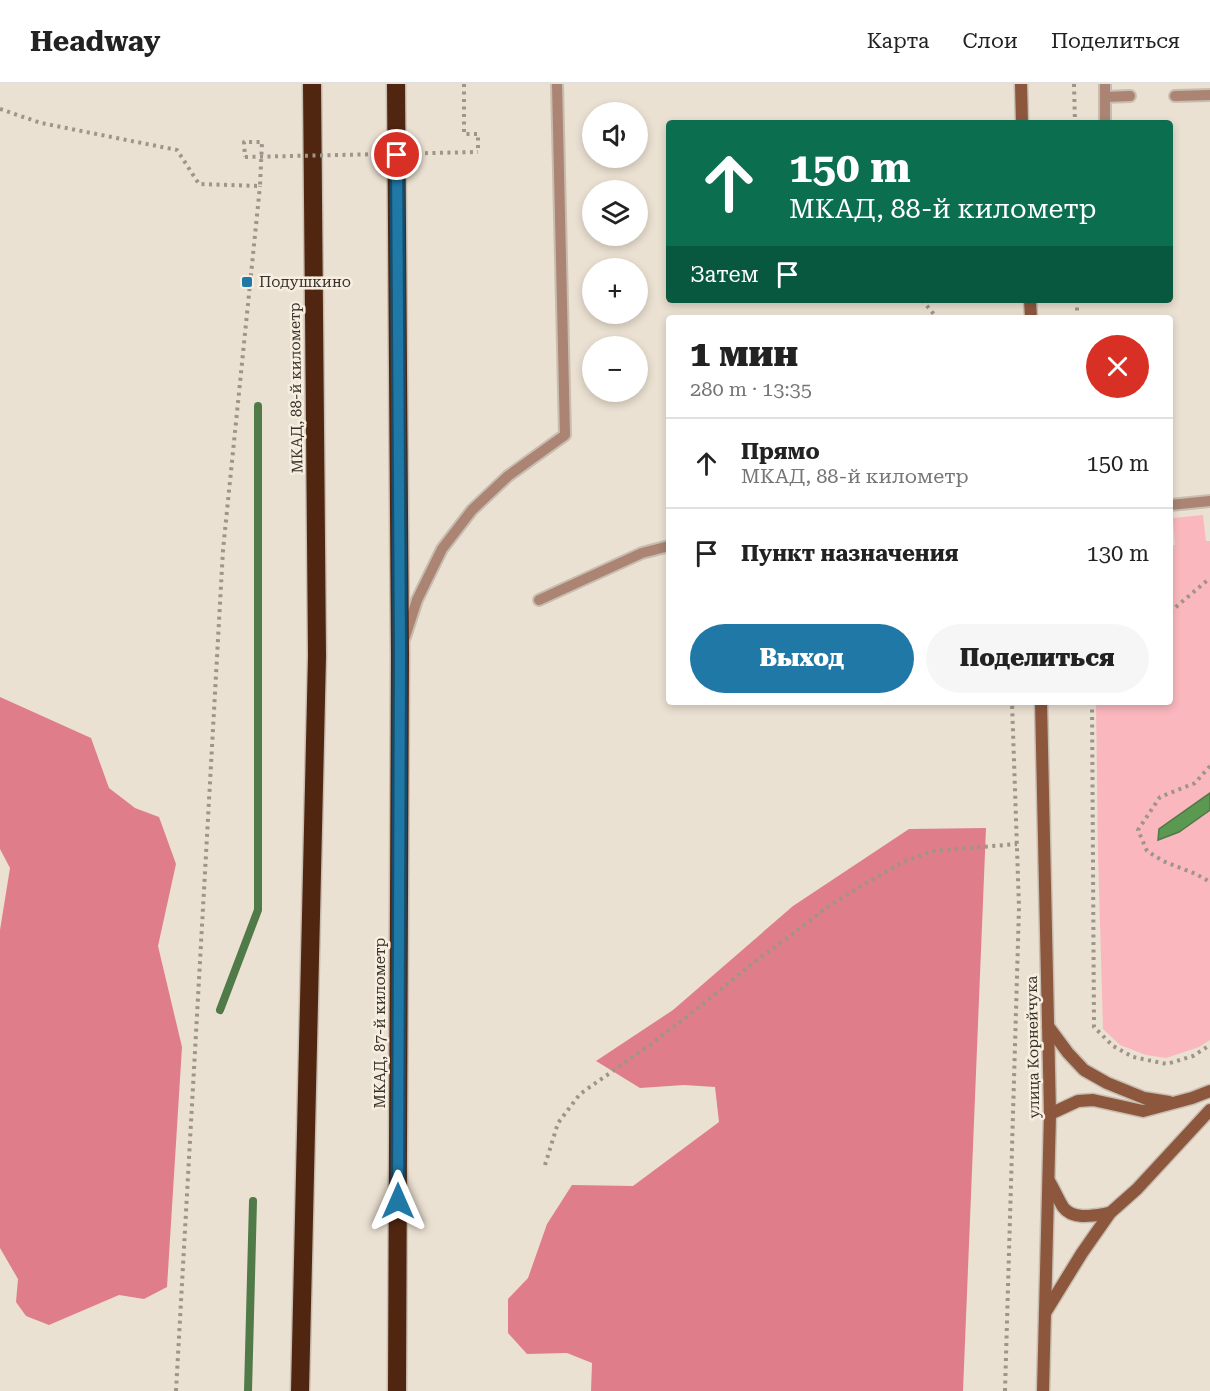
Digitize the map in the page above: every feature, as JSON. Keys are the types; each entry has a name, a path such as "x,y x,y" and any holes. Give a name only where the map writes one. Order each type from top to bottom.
{"highway":[{"name":"МКАД, 88-й километр","path":"300,1391 317,656 312,84"},
{"path":"396,84 400,654"},
{"name":"МКАД, 87-й километр","path":"397,1391 400,654"}],"street":[{"path":"1021,84 1022,120"},
{"name":"улица Корнейчука","path":"1041,705 1050,1114 1043,1391"},
{"path":"1048,1026 1084,1070 1107,1083 1144,1098 1173,1103"},
{"path":"1050,1114 1078,1101 1093,1100 1143,1111 1210,1091"},
{"path":"1045,1313 1110,1213 1137,1189 1210,1110"},
{"path":"1048,1179 1065,1210 1087,1217 1110,1213"}],"lane":[{"path":"400,654 417,600 442,549 472,510 508,476 565,435 557,84"},
{"path":"1105,84 1105,120"},
{"path":"1175,96 1210,95"},
{"path":"1105,97 1130,96"},
{"path":"1173,505 1210,501"},
{"path":"539,600 642,553 666,547"}],"path":[{"path":"176,1391 223,550 260,186 262,142 244,142 245,157 478,152 478,134 464,134 464,84"},
{"path":"1074,84 1075,120"},
{"path":"0,109 41,123 177,150 199,184 260,186"},
{"path":"924,303 934,315"},
{"path":"1173,609 1210,578"},
{"path":"1005,1391 1019,907 1012,705"},
{"path":"1092,705 1094,1027 1113,1046 1133,1057 1167,1064 1193,1056 1210,1045"},
{"path":"1210,766 1195,783 1160,797 1138,830 1147,851 1163,861 1210,882"},
{"path":"545,1165 558,1123 580,1094 651,1044 826,908 905,861 934,851 1017,844"}],"shaded area":[{"path":"1203,515 1206,541 1210,541 1210,1040 1199,1047 1166,1058 1146,1055 1120,1045 1103,1029 1096,705 1173,705 1173,545 1175,545 1173,518"},
{"path":"0,697 91,738 109,788 135,808 159,817 176,864 158,946 182,1047 167,1287 144,1299 119,1295 49,1325 26,1316 16,1302 18,1279 0,1248 0,930 10,868 0,849"},
{"path":"1210,793 1210,810 1179,832 1158,840 1159,829"},
{"path":"986,828 963,1391 591,1391 592,1363 567,1353 527,1354 508,1333 508,1299 528,1278 547,1224 572,1185 633,1186 719,1122 715,1087 684,1085 640,1088 596,1061 673,1010 793,906 909,829"}],"waterway":[{"path":"220,1010 258,910 258,406"},
{"path":"248,1391 253,1201"}],"place":[{"name":"Подушкино","path":"247,282"}],"route":[{"path":"397,155 400,654 398,1201"}]}
